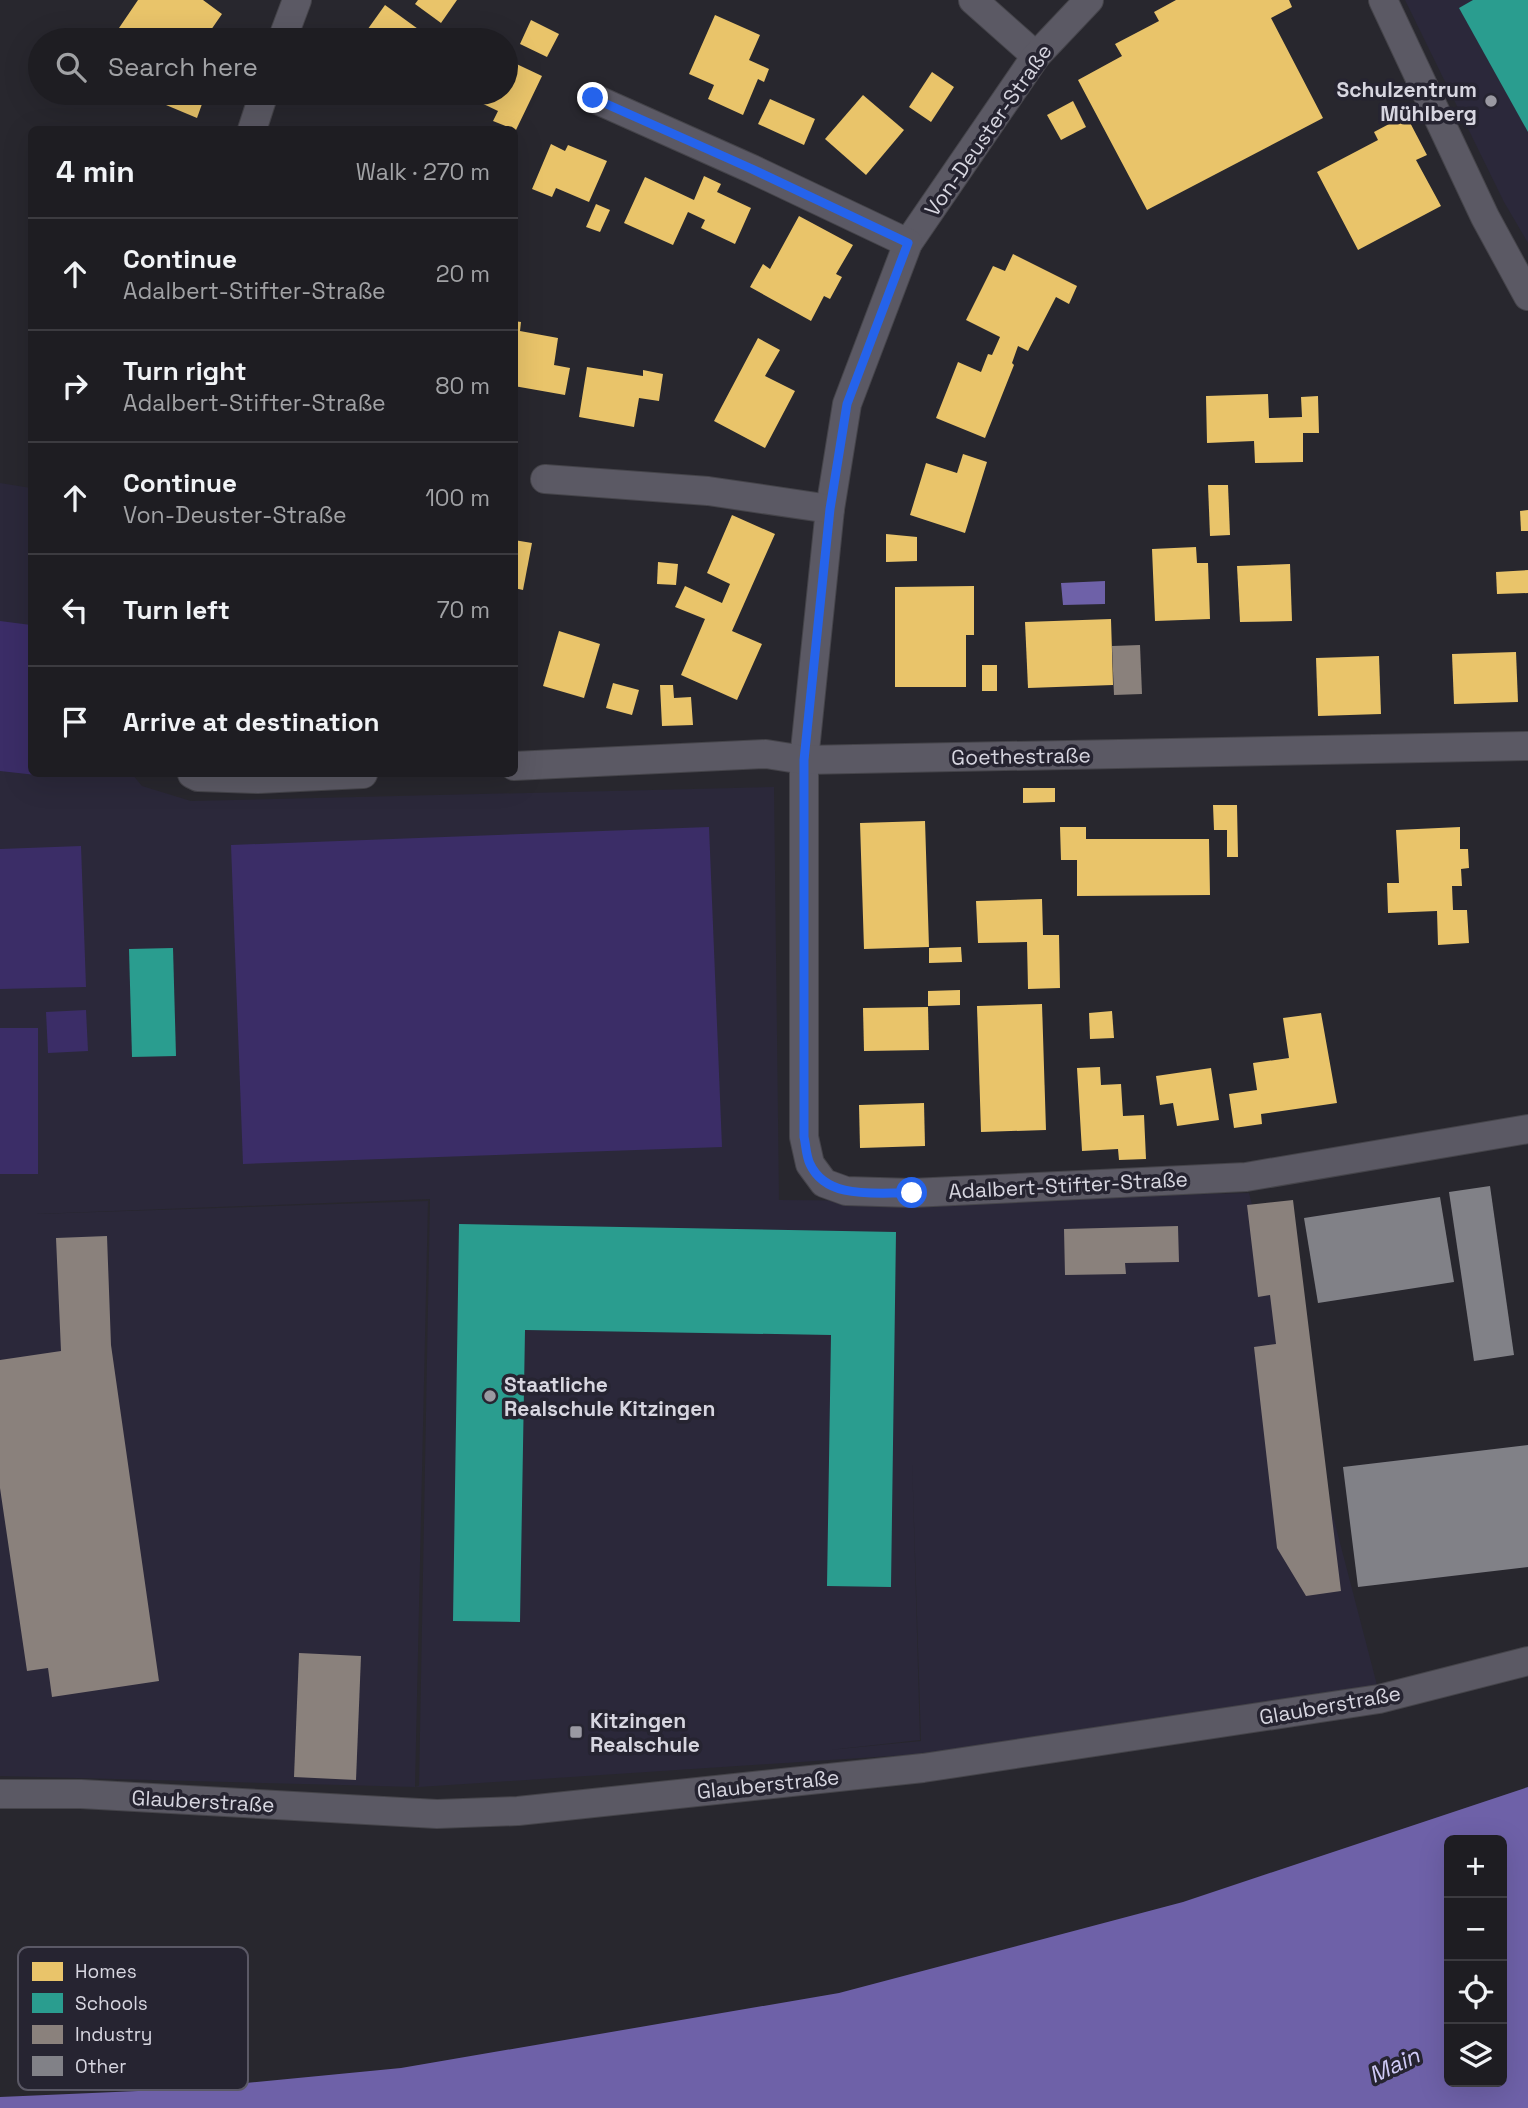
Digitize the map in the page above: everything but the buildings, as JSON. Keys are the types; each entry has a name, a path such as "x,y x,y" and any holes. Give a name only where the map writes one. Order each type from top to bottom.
{"street":[{"path":"286,28 297,0"},
{"path":"973,0 1037,56"},
{"name":"Von-Deuster-Straße","path":"804,760 830,509 847,404 908,243 1037,56 1088,0"},
{"path":"1383,0 1485,217 1528,296"},
{"path":"593,98 908,243"},
{"path":"253,126 260,105"},
{"path":"545,479 708,491 830,509"},
{"name":"Goethestraße","path":"518,766 766,754 804,760 1528,746"},
{"name":"Adalbert-Stifter-Straße","path":"804,760 804,1137 810,1164 824,1183 846,1191 912,1193 1246,1177 1528,1129"},
{"path":"198,777 300,777"},
{"name":"Glauberstraße","path":"0,1794 81,1794 437,1814 517,1811 965,1761 1379,1699 1528,1661"}],"shaded area":[{"name":"Schulzentrum Mühlberg","path":"1405,0 1528,0 1528,243 1504,202"},
{"path":"0,483 28,488 28,777 134,777 142,786 191,801 774,787 779,1200 905,1201 1249,1193 1377,1685 922,1754 415,1787 0,1776","holes":["430,1199 419,1786 415,1787 428,1201 36,1214","912,1458 921,1741 829,1750 920,1740"]},
{"path":"0,621 28,625 28,774 0,771"},
{"path":"709,827 722,1147 243,1164 231,845"},
{"path":"81,846 86,987 0,989 0,849"},
{"path":"86,1010 88,1051 48,1053 46,1012"},
{"path":"0,1028 38,1028 38,1174 0,1174"}],"water":[{"path":"1105,581 1105,604 1063,605 1061,583"},
{"name":"Main","path":"1528,1787 1528,2108 0,2108 0,2097 161,2090 248,2090 248,2083 401,2068 839,1993 1183,1902"}],"place":[{"name":"Schulzentrum Mühlberg","path":"1491,101"},
{"name":"Staatliche Realschule Kitzingen","path":"490,1396"},
{"name":"Kitzingen Realschule","path":"576,1732"}],"route":[{"path":"593,98 908,243 847,404 830,509 804,760 804,1137 810,1164 824,1183 846,1191 912,1193"}]}
